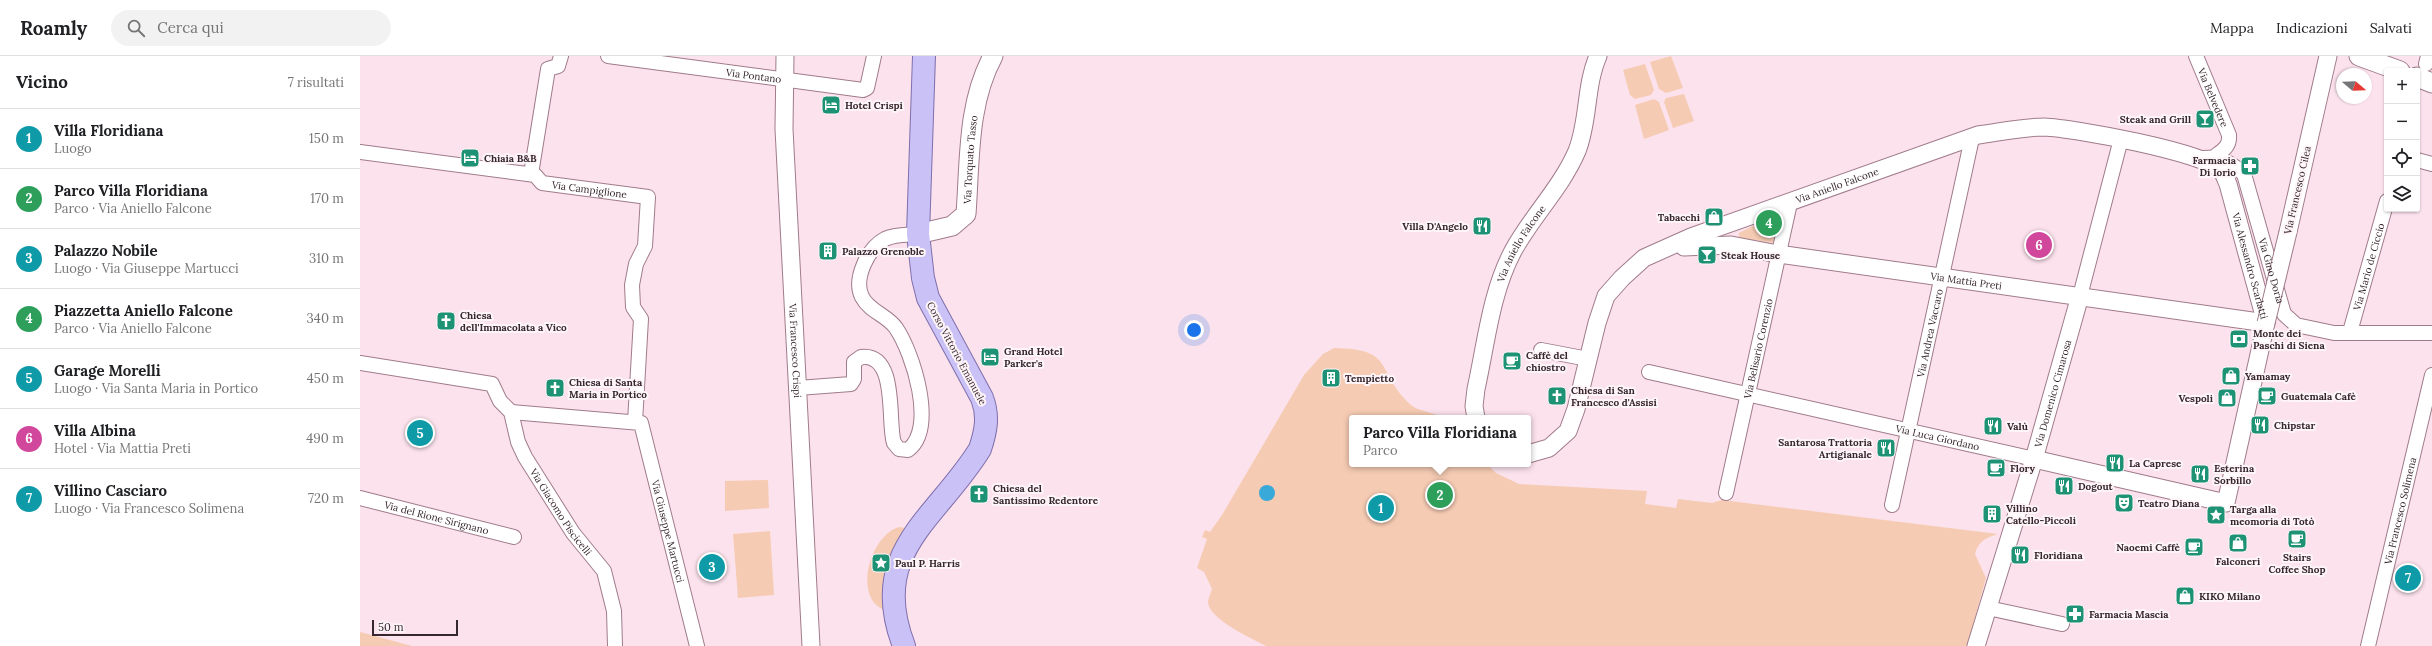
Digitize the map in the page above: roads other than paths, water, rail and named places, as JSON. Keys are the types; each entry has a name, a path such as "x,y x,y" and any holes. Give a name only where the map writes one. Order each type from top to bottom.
{"main road":[{"name":"Corso Vittorio Emanuele","path":"904,646 894,609 894,587 897,567 910,540 980,449 985,431 987,414 980,394 928,298 923,278 918,234 924,56"},
{"name":"Via Torquato Tasso","path":"918,234 952,226 966,214 971,129 976,102 993,56"},
{"path":"2359,56 2392,68"},
{"path":"2424,66 2432,83"}],"street":[{"path":"360,152 533,174 548,68 558,66 561,56"},
{"name":"Via Pontano","path":"608,56 864,90 874,56"},
{"name":"Via Francesco Crispi","path":"786,56 784,80 784,129 811,646"},
{"name":"Via Aniello Falcone","path":"1476,415 1474,406 1476,389 1504,273 1513,252 1555,191 1577,150 1582,135 1590,82 1598,56"},
{"name":"Via Francesco Cilea","path":"2266,323 2328,56"},
{"name":"Via Belvedere","path":"2198,57 2229,135 2230,143 2226,149 2207,158"},
{"name":"Via Aniello Falcone","path":"1531,453 1549,448 1568,431 1576,409 1597,323 1606,296 1622,278 1644,258 1667,248 1790,203 1972,138 2027,128 2045,127 2121,139 2207,158"},
{"name":"Via Andrea Vaccaro","path":"1892,505 1972,138"},
{"name":"Via Domenico Cimarosa","path":"1976,646 2034,458 2080,296 2121,139"},
{"name":"Via Alessandro Scarlatti","path":"2207,158 2221,170 2228,184 2266,323 2226,503"},
{"name":"Via Gino Doria","path":"2207,158 2235,167 2244,174 2284,314 2296,325 2334,333 2432,333"},
{"path":"2420,161 2432,164"},
{"name":"Via Campiglione","path":"533,174 542,183 648,197 645,246 636,264 632,285 633,307 641,319 635,422"},
{"name":"Via Belisario Corenzio","path":"1726,493 1746,394 1790,203"},
{"name":"Via Mario de Ciccio","path":"2350,332 2384,212"},
{"path":"798,388 850,384 854,379 854,362 861,357 871,359 882,369 889,384 894,443 902,450 908,450 912,447 921,430 923,414 920,394 911,364 897,329 887,318 869,307 863,298 860,288 865,263 877,246 889,238 918,234"},
{"name":"Via Mattia Preti","path":"1667,248 1731,245 1778,254 1941,275 2266,323"},
{"path":"1541,350 1588,359"},
{"name":"Via Giacomo Piscicelli","path":"360,363 490,383 503,405 511,412 518,442 524,457 573,533 604,571 614,611 615,646"},
{"name":"Via Luca Giordano","path":"1649,372 1908,429 2226,503"},
{"name":"Via Francesco Solimena","path":"2368,646 2432,375"},
{"path":"511,412 635,422"},
{"name":"Via Giuseppe Martucci","path":"635,422 641,423 697,646"},
{"name":"Via del Rione Sirignano","path":"360,498 514,537"},
{"path":"1988,608 2062,624"}],"water":[{"path":"1267,485 1274,490 1275,493 1270,500 1267,501 1260,496 1259,493 1264,486"}],"place":[{"name":"Hotel Crispi","path":"831,105"},
{"name":"Steak and Grill","path":"2205,119"},
{"name":"Chiaia B&B","path":"470,158"},
{"name":"Farmacia Di Iorio","path":"2250,166"},
{"name":"Tabacchi","path":"1714,217"},
{"name":"Piazzetta Aniello Falcone","path":"1769,223"},
{"name":"Villa D'Angelo","path":"1482,226"},
{"name":"Villa Albina","path":"2039,245"},
{"name":"Palazzo Grenoble","path":"828,251"},
{"name":"Steak House","path":"1707,255"},
{"name":"Chiesa dell'Immacolata a Vico","path":"446,321"},
{"name":"Monte dei Paschi di Siena","path":"2239,339"},
{"name":"Grand Hotel Parker's","path":"990,357"},
{"name":"Caffè del chiostro","path":"1512,361"},
{"name":"Yamamay","path":"2231,376"},
{"name":"Tempietto","path":"1331,378"},
{"name":"Chiesa di Santa Maria in Portico","path":"555,388"},
{"name":"Chiesa di San Francesco d'Assisi","path":"1557,396"},
{"name":"Guatemala Cafè","path":"2267,396"},
{"name":"Vespoli","path":"2227,398"},
{"name":"Chipstar","path":"2260,425"},
{"name":"Valù","path":"1993,426"},
{"name":"Garage Morelli","path":"420,433"},
{"name":"Santarosa Trattoria Artigianale","path":"1886,448"},
{"name":"La Caprese","path":"2115,463"},
{"name":"Flory","path":"1996,468"},
{"name":"Esterina Sorbillo","path":"2200,474"},
{"name":"Dogout","path":"2064,486"},
{"name":"Chiesa del Santissimo Redentore","path":"979,494"},
{"name":"Parco Villa Floridiana","path":"1440,495"},
{"name":"Teatro Diana","path":"2124,503"},
{"name":"Villa Floridiana","path":"1381,508"},
{"name":"Villino Catello-Piccoli","path":"1992,514"},
{"name":"Targa alla meomoria di Totò","path":"2216,515"},
{"name":"Stairs Coffee Shop","path":"2297,539"},
{"name":"Falconeri","path":"2238,543"},
{"name":"Naoemi Caffè","path":"2194,547"},
{"name":"Floridiana","path":"2020,555"},
{"name":"Paul P. Harris","path":"881,563"},
{"name":"Palazzo Nobile","path":"712,567"},
{"name":"Villino Casciaro","path":"2408,578"},
{"name":"KIKO Milano","path":"2185,596"},
{"name":"Farmacia Mascia","path":"2075,614"}]}
